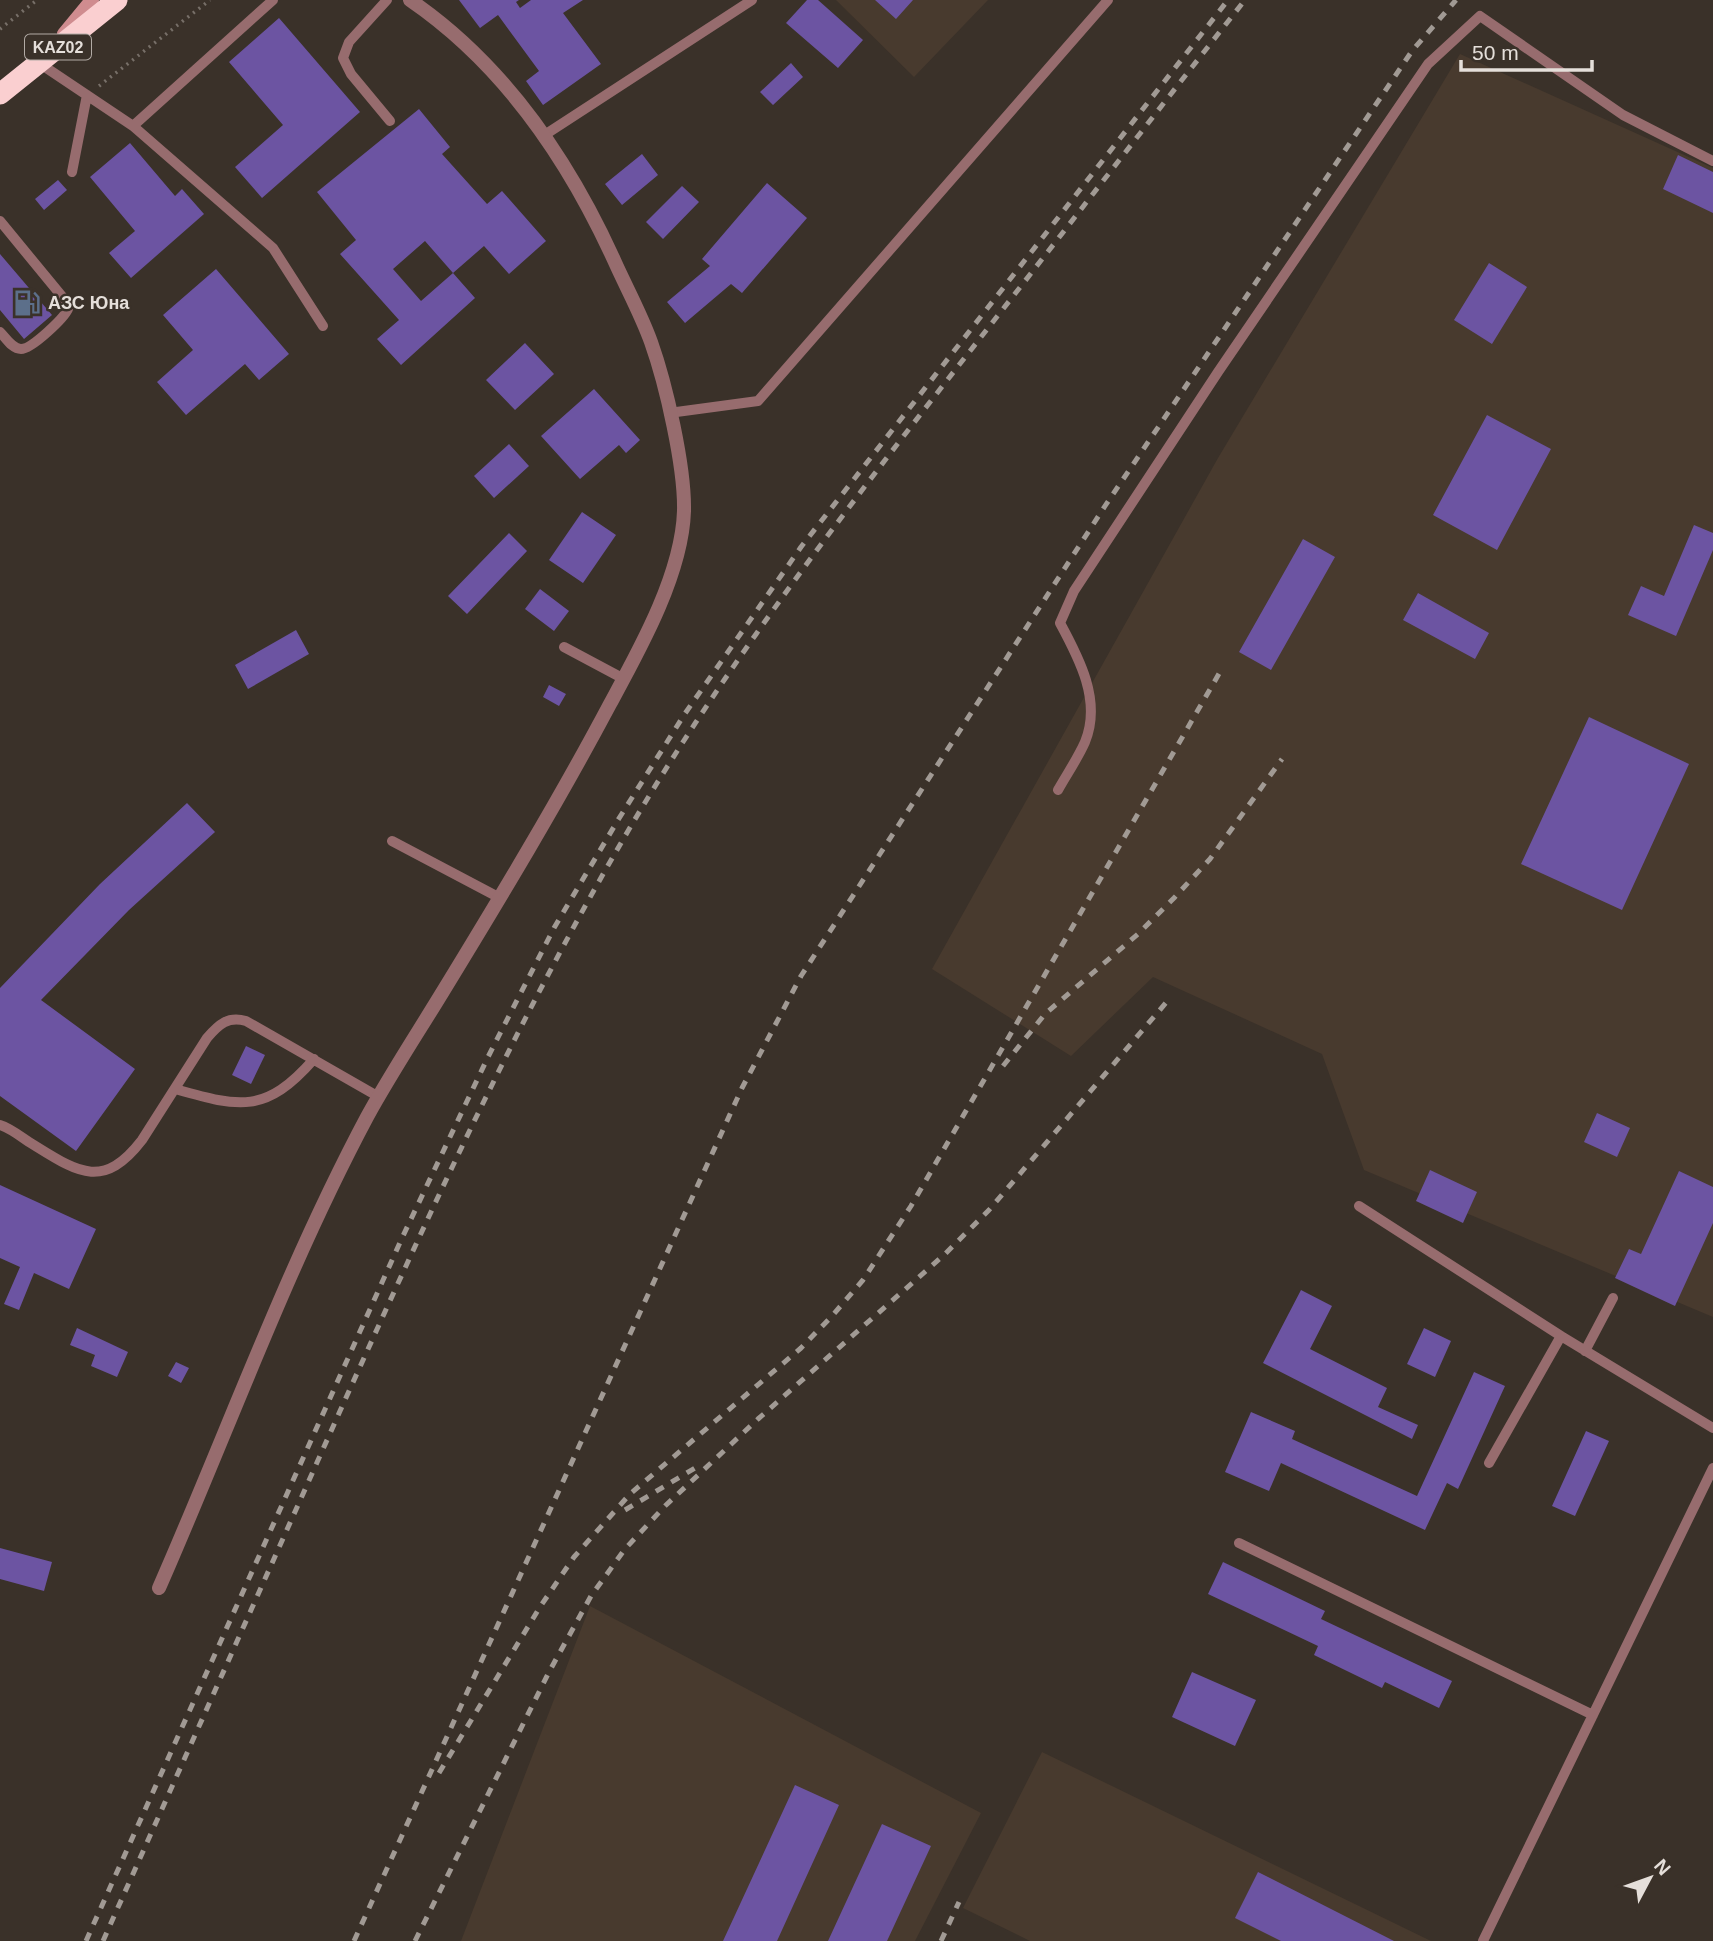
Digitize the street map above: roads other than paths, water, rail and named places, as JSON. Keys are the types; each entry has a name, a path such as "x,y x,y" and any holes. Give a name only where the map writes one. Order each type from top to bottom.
{"highway":[{"name":"KАZ02","path":"0,94 117,0"}],"main road":[{"path":"42,61 92,0"}],"street":[{"path":"159,1588 289,1279 368,1115 500,898 590,743 624,680 663,594 680,545 684,510 678,459 652,343 597,223 543,136 510,90 476,53 410,0"}],"lane":[{"path":"133,126 273,0"},
{"path":"387,0 349,42 343,58 351,74 390,121"},
{"path":"543,136 752,0"},
{"path":"669,412 758,401 1108,0"},
{"path":"1058,790 1086,739 1091,699 1077,654 1060,622 1074,591 1429,64 1480,16 1623,115 1713,160"},
{"path":"42,61 133,126 273,248 323,326"},
{"path":"72,172 87,95"},
{"path":"0,221 65,300 68,309 64,318 28,348 14,347 0,332"},
{"path":"564,648 624,680"},
{"path":"391,841 500,898"},
{"path":"0,1125 57,1159 82,1170 100,1173 116,1167 130,1154 207,1038 224,1021 239,1019 247,1021 379,1097"},
{"path":"175,1089 225,1103 248,1102 268,1097 283,1089 297,1079 314,1059"},
{"path":"1359,1206 1561,1336 1713,1428"},
{"path":"1585,1351 1613,1298"},
{"path":"1489,1463 1561,1336"},
{"path":"1483,1941 1713,1468"},
{"path":"1239,1543 1593,1715"}],"railway":[{"path":"86,1941 402,1238 488,1057 554,928 684,715 801,547 1228,0"},
{"path":"103,1941 441,1190 549,973 628,831 712,699 802,571 896,446 1245,0"},
{"path":"354,1941 742,1088 801,976 1105,506 1412,51 1456,0"},
{"path":"439,1773 540,1607 574,1557 630,1494 801,1348 863,1280 911,1206 1220,672"},
{"path":"1003,1066 1045,1014 1138,934 1210,859 1282,759"},
{"path":"415,1941 549,1672 591,1596 625,1549 665,1506 758,1419 944,1255 989,1210 1170,998"},
{"path":"625,1510 700,1465"},
{"path":"941,1941 959,1902"}],"place":[{"name":"АЗС Юна","path":"27,303"}]}
